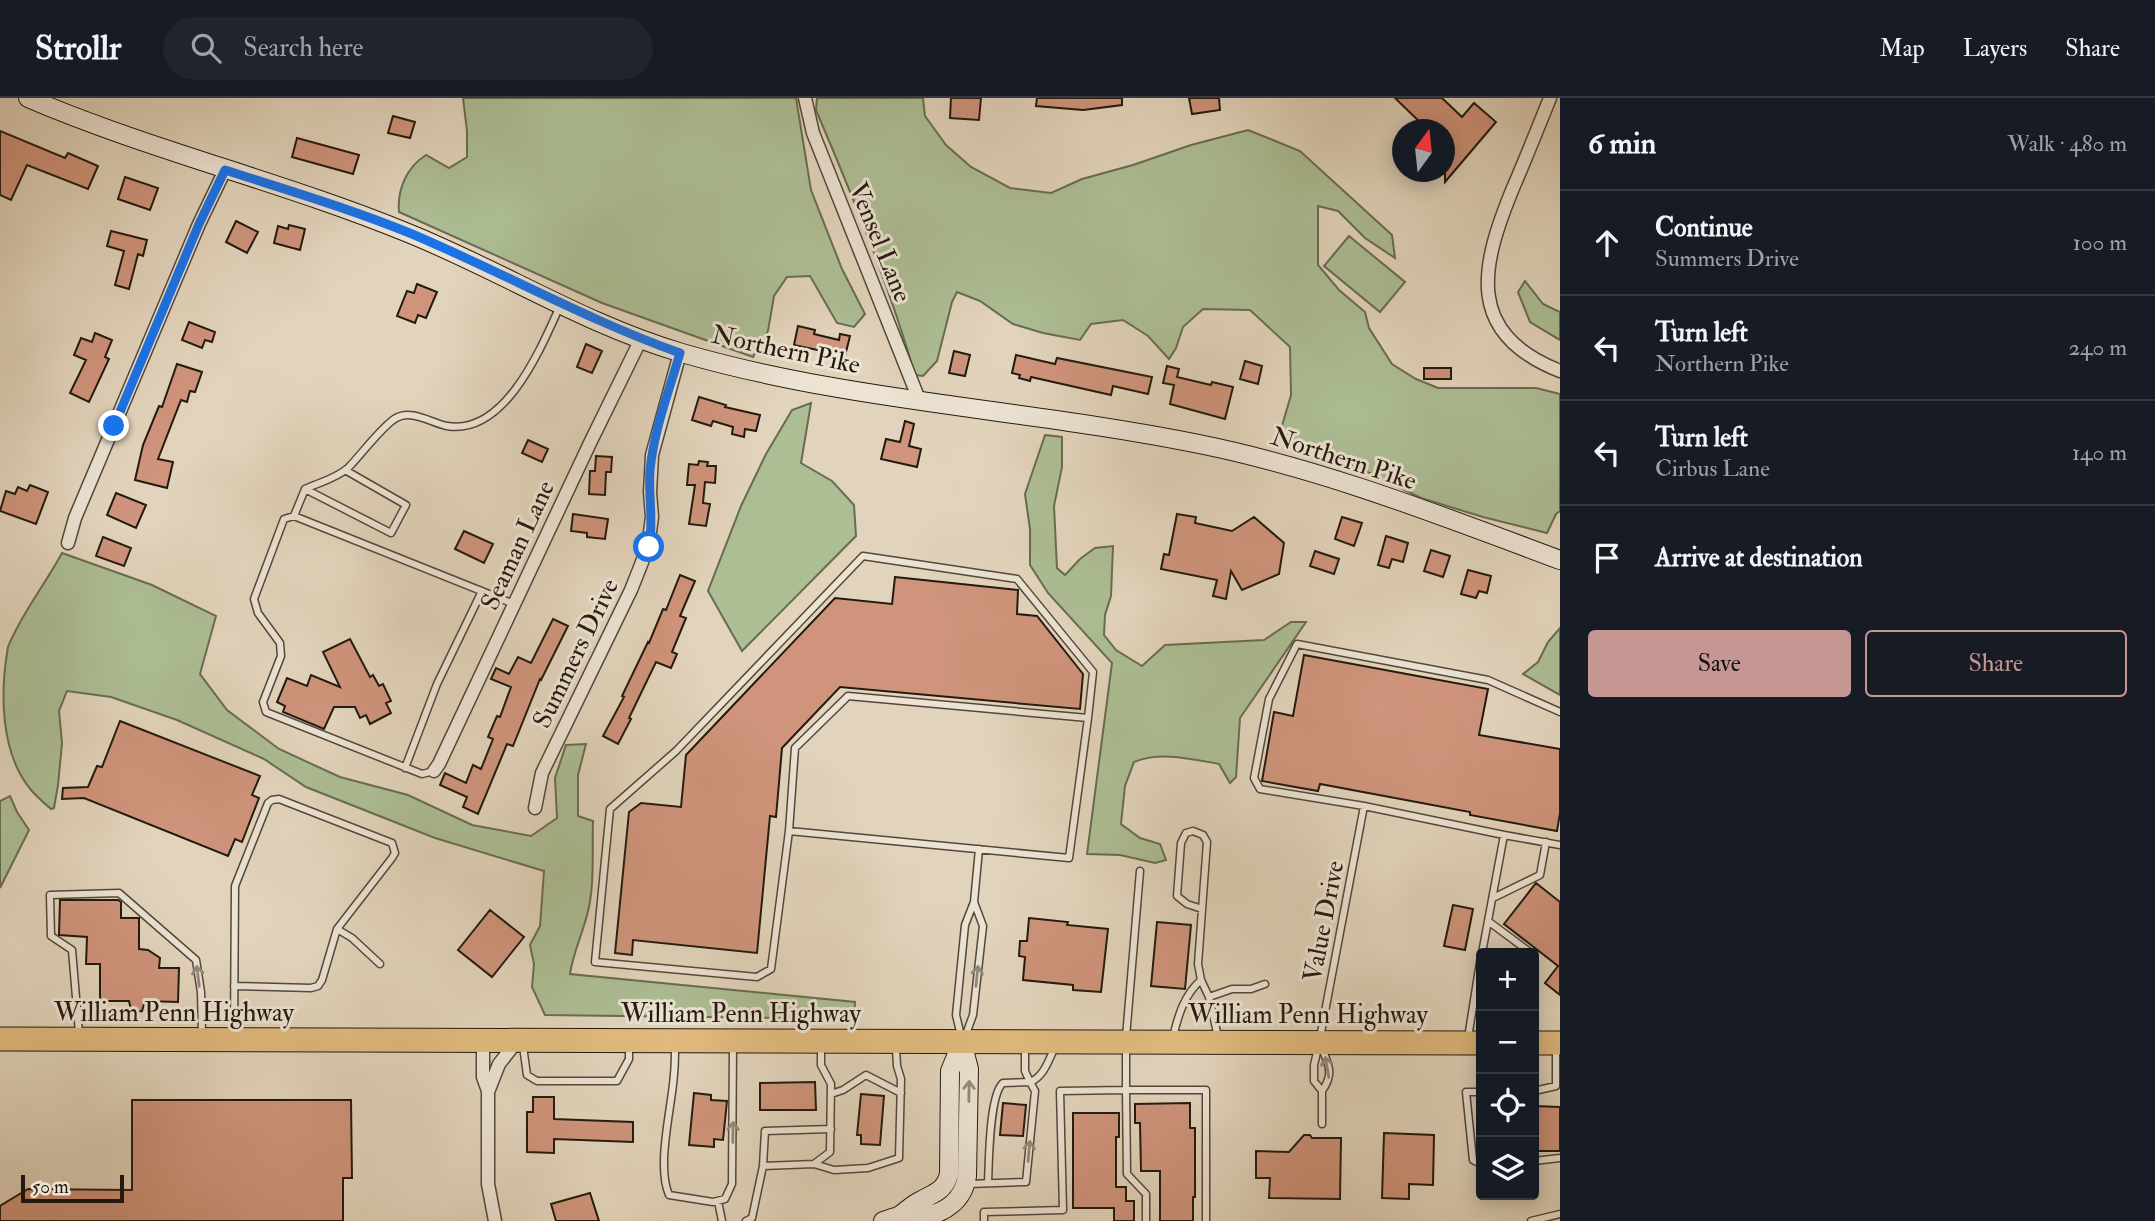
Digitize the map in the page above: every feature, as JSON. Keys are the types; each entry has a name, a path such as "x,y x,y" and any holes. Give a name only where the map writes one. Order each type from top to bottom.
{"highway":[{"name":"William Penn Highway","path":"0,1039 1475,1043"}],"street":[{"name":"Northern Pike","path":"28,98 95,126 413,234 560,304 680,353 739,368 866,393 1122,430 1269,459 1345,483 1560,560"},
{"name":"Vensel Lane","path":"805,98 813,133 920,402"},
{"path":"1550,98 1498,226 1488,262 1487,278 1492,308 1506,335 1529,356 1560,371"},
{"path":"68,543 75,518 199,224 225,170"},
{"name":"Seaman Lane","path":"434,771 641,339"},
{"name":"Summers Drive","path":"535,808 542,773 649,547 652,455 680,353"},
{"path":"483,1040 483,1077 488,1092 488,1184 495,1221"},
{"path":"488,1092 499,1064 520,1041"},
{"path":"892,1218 924,1216 950,1207 961,1196 966,1184 969,1069 962,1042"},
{"path":"892,1218 944,1187 949,1174 950,1071 962,1042"}],"lane":[{"path":"294,516 305,489 345,470 395,418 407,414 444,425 468,427 498,409 531,366 560,304"},
{"path":"305,489 391,533 406,505 345,470"},
{"path":"434,771 422,774 266,712 263,702 281,656 280,643 258,613 254,599 284,519 294,516 514,604"},
{"path":"789,831 1069,858 1088,718 1093,672 1017,579 863,556 676,751 610,809 595,962 757,976 771,969 789,831 795,748 848,696 1088,718"},
{"path":"405,768 437,684 482,591"},
{"path":"1559,843 1259,789 1254,778 1269,699 1297,643 1488,680 1560,712"},
{"path":"234,986 317,986 322,980 337,929 392,858 395,853 392,843 279,799 268,803 235,886 234,986 234,1040"},
{"name":"Value Drive","path":"1322,1091 1314,1081 1314,1065 1364,806"},
{"path":"1202,909 1187,904 1177,896 1181,843 1186,833 1193,831 1203,835 1208,842 1198,964 1219,1042"},
{"path":"1483,948 1504,835"},
{"path":"1493,898 1539,875 1546,842"},
{"path":"962,1042 956,1015 965,925 974,902 979,849"},
{"path":"1140,871 1126,1042 1127,1174 1146,1194 1146,1221"},
{"path":"79,1039 72,950 51,936 50,895 119,893 196,960 201,992 202,1040"},
{"path":"962,1042 974,1015 982,926 974,902"},
{"path":"1488,921 1524,948"},
{"path":"337,929 352,938 380,964"},
{"path":"1171,1042 1177,1017 1185,1000 1201,980"},
{"path":"1209,997 1233,989 1251,989 1265,984"},
{"path":"1475,1043 1477,1011"},
{"path":"520,1041 527,1075 537,1081 617,1082 629,1059 629,1041"},
{"path":"676,1041 664,1184 669,1195 713,1202 722,1200"},
{"path":"722,1221 722,1200 732,1184 733,1041"},
{"path":"814,1164 830,1152 831,1084 821,1065 821,1041"},
{"path":"763,1166 814,1164 845,1170 868,1168 899,1158 901,1079 897,1066 896,1042"},
{"path":"944,1187 1026,1182 1035,1091 1025,1071 1025,1042"},
{"path":"988,1183 999,1086 1010,1082 1036,1081 1057,1042"},
{"path":"1320,1043 1329,1065 1329,1081 1322,1091 1322,1124"},
{"path":"1539,1090 1558,1086 1550,1043"},
{"path":"831,1094 844,1090 866,1075 901,1093"},
{"path":"984,1221 984,1212 1063,1210 1060,1091 1126,1090 1206,1090 1206,1221"},
{"path":"1476,1092 1466,1092 1473,1160 1476,1162"},
{"path":"746,1221 752,1219 763,1166 765,1131 831,1129"},
{"path":"1539,1160 1560,1158"},
{"path":"1532,1221 1560,1214"}],"green space":[{"path":"463,98 796,98 811,190 842,269 865,314 854,327 837,323 810,276 787,277 774,296 768,331 753,357 602,303 399,212 405,179 419,160 426,155 449,168 467,157"},
{"path":"817,98 923,98 925,116 946,145 971,167 1010,188 1051,193 1082,179 1248,130 1300,151 1392,235 1395,258 1365,238 1338,211 1318,206 1318,265 1339,290 1365,312 1369,328 1392,364 1416,379 1438,388 1536,388 1560,394 1560,511 1547,533 1483,517 1421,498 1353,465 1279,436 1291,395 1290,347 1250,310 1203,309 1183,327 1169,359 1148,336 1123,320 1091,324 1080,340 1013,324 980,301 957,292 937,361 923,376 915,375 870,241 816,110"},
{"path":"1349,236 1405,282 1380,312 1324,266"},
{"path":"1525,281 1543,304 1560,312 1560,340 1530,322 1518,292"},
{"path":"811,403 801,463 832,481 854,505 856,536 742,651 708,591 741,506 766,454 792,410"},
{"path":"1045,435 1062,437 1062,467 1054,506 1057,568 1065,575 1095,548 1113,546 1111,596 1105,615 1104,635 1116,650 1142,666 1165,645 1264,640 1291,622 1306,622 1240,718 1236,777 1230,783 1219,764 1165,756 1134,762 1125,786 1121,824 1140,838 1160,844 1166,860 1155,863 1120,855 1087,854 1112,663 1048,593 1030,565 1030,529 1025,494"},
{"path":"62,553 152,585 216,616 200,674 227,710 279,749 340,777 408,795 472,825 531,836 557,818 555,778 566,745 586,744 578,775 578,816 593,821 592,881 590,904 570,974 855,1002 854,1019 545,1015 532,987 534,964 530,945 540,926 544,871 435,838 306,787 264,759 177,720 111,697 67,691 59,711 62,743 58,785 54,808 51,809 31,790 13,758 5,722 4,683 8,647 13,635"},
{"path":"1560,628 1560,695 1523,674 1538,662 1548,642"},
{"path":"10,796 29,830 0,888 0,801"}],"building":[{"path":"951,98 981,98 979,120 950,118"},
{"path":"1037,98 1122,98 1122,105 1083,110 1036,106"},
{"path":"1189,98 1219,98 1220,110 1192,114"},
{"path":"1395,98 1442,98 1462,117 1474,103 1496,122 1455,170 1455,119 1417,119"},
{"path":"393,116 415,122 410,138 388,133"},
{"path":"0,131 65,158 68,153 98,166 88,189 27,165 11,200 0,195"},
{"path":"297,138 359,155 353,174 292,157"},
{"path":"125,177 158,188 150,210 118,199"},
{"path":"236,221 258,232 247,253 226,242"},
{"path":"289,225 305,229 300,250 274,243 278,226 288,229"},
{"path":"111,231 147,240 143,256 138,254 129,289 115,285 124,251 107,246"},
{"path":"417,284 437,292 426,318 418,315 415,323 397,316 407,291 414,293"},
{"path":"189,322 215,332 212,342 205,340 202,348 182,340"},
{"path":"798,326 815,330 814,334 839,340 840,334 850,336 844,360 826,356 827,352 794,345"},
{"path":"95,333 112,340 105,357 109,359 89,402 70,393 86,360 74,355 81,338 92,342"},
{"path":"586,344 602,351 592,373 577,367"},
{"path":"954,351 970,355 965,376 949,373"},
{"path":"1016,355 1055,364 1057,358 1152,377 1148,394 1113,386 1111,395 1031,377 1030,381 1019,378 1020,375 1012,373"},
{"path":"1245,361 1262,366 1258,384 1240,379"},
{"path":"177,364 202,372 195,392 190,391 187,402 181,400 158,459 173,462 167,488 135,480 143,445 159,406 162,407"},
{"path":"1167,366 1179,369 1177,377 1233,387 1225,419 1170,404 1174,385 1163,383"},
{"path":"1424,368 1451,368 1451,379 1424,379"},
{"path":"699,397 726,405 725,407 760,415 756,431 745,429 744,437 732,434 733,427 713,421 711,426 692,420"},
{"path":"905,421 914,424 909,446 921,449 917,467 881,459 886,439 900,442"},
{"path":"528,440 548,449 542,462 522,453"},
{"path":"596,456 612,457 611,472 606,472 605,495 589,494 590,471 595,471"},
{"path":"699,461 708,462 707,466 716,466 715,483 705,482 703,503 710,504 706,526 689,524 695,485 687,485 689,464 698,465"},
{"path":"30,485 48,492 36,524 0,511 6,491 15,494 18,487 27,491"},
{"path":"116,493 146,505 136,528 107,515"},
{"path":"573,514 608,519 605,539 587,537 587,533 571,531"},
{"path":"1177,514 1196,517 1195,523 1232,531 1254,517 1284,543 1279,574 1242,590 1231,571 1226,599 1213,596 1217,580 1161,569 1164,554 1169,555"},
{"path":"1342,517 1362,523 1354,546 1335,539"},
{"path":"464,531 493,544 484,563 455,549"},
{"path":"1386,536 1408,543 1403,562 1392,559 1389,568 1378,565"},
{"path":"103,537 131,548 124,566 96,556"},
{"path":"1431,550 1450,556 1443,577 1424,571"},
{"path":"1315,551 1339,559 1334,574 1310,566"},
{"path":"1468,570 1491,576 1487,593 1479,591 1476,598 1461,594"},
{"path":"680,575 695,581 680,616 686,618 672,652 677,654 671,668 656,662 618,744 603,736 624,697 622,696 663,609 666,610"},
{"path":"895,577 1018,590 1017,614 1037,616 1083,674 1080,709 840,687 782,748 776,817 770,816 757,953 633,940 632,955 615,953 629,812 641,803 681,807 686,755 835,598 892,604"},
{"path":"553,619 568,626 540,679 513,746 507,744 478,814 463,807 467,797 440,785 445,773 466,783 473,765 481,769 493,739 488,737 497,716 500,717 511,687 491,679 496,668 509,674 518,657 531,663"},
{"path":"350,639 370,677 373,675 379,686 383,684 391,701 386,703 391,713 370,724 366,715 360,718 355,707 334,707 324,729 283,712 285,706 277,702 287,678 307,686 311,675 340,687 323,652"},
{"path":"1304,655 1488,689 1479,735 1560,749 1560,813 1557,831 1320,784 1318,791 1262,781 1274,712 1293,716"},
{"path":"120,721 260,776 252,795 259,798 242,842 235,839 228,856 84,798 62,799 63,788 88,787 97,766 102,767"},
{"path":"1536,883 1560,902 1560,995 1545,983 1558,966 1539,951 1539,948 1535,948 1504,924"},
{"path":"60,900 121,902 121,918 139,918 139,949 148,950 160,958 159,968 179,968 178,1002 145,1001 142,1011 136,1012 131,1010 129,1001 100,1001 100,964 86,964 87,937 59,935"},
{"path":"1453,905 1473,909 1465,950 1444,946"},
{"path":"490,910 524,937 492,977 458,950"},
{"path":"1029,918 1108,929 1101,992 1073,990 1073,985 1023,980 1025,957 1019,956 1020,941 1027,941"},
{"path":"1157,922 1191,925 1185,989 1151,986"},
{"path":"815,1082 816,1110 760,1110 760,1083"},
{"path":"694,1093 711,1095 711,1100 727,1101 723,1140 714,1139 714,1147 689,1145"},
{"path":"861,1094 884,1096 880,1145 861,1144 861,1135 857,1135"},
{"path":"533,1097 554,1097 554,1119 633,1122 633,1142 554,1139 554,1153 527,1152 527,1112 533,1112"},
{"path":"132,1100 351,1100 352,1178 343,1178 343,1221 0,1221 0,1206 28,1189 132,1190"},
{"path":"1003,1103 1026,1105 1023,1136 1000,1135"},
{"path":"1190,1103 1190,1128 1195,1128 1193,1221 1160,1221 1160,1171 1141,1171 1140,1123 1135,1123 1135,1104"},
{"path":"1539,1106 1560,1107 1560,1151 1539,1151"},
{"path":"1073,1113 1119,1113 1116,1187 1126,1187 1126,1201 1134,1201 1134,1221 1114,1221 1114,1208 1073,1208"},
{"path":"1384,1133 1434,1135 1433,1185 1409,1184 1409,1199 1382,1198"},
{"path":"1304,1135 1310,1135 1312,1138 1341,1138 1340,1199 1269,1198 1270,1178 1256,1178 1256,1151 1289,1152"},
{"path":"590,1193 599,1221 556,1221 551,1204"}],"route":[{"path":"114,426 199,224 225,170 413,234 597,321 680,353 652,455 652,532 649,547"}]}
